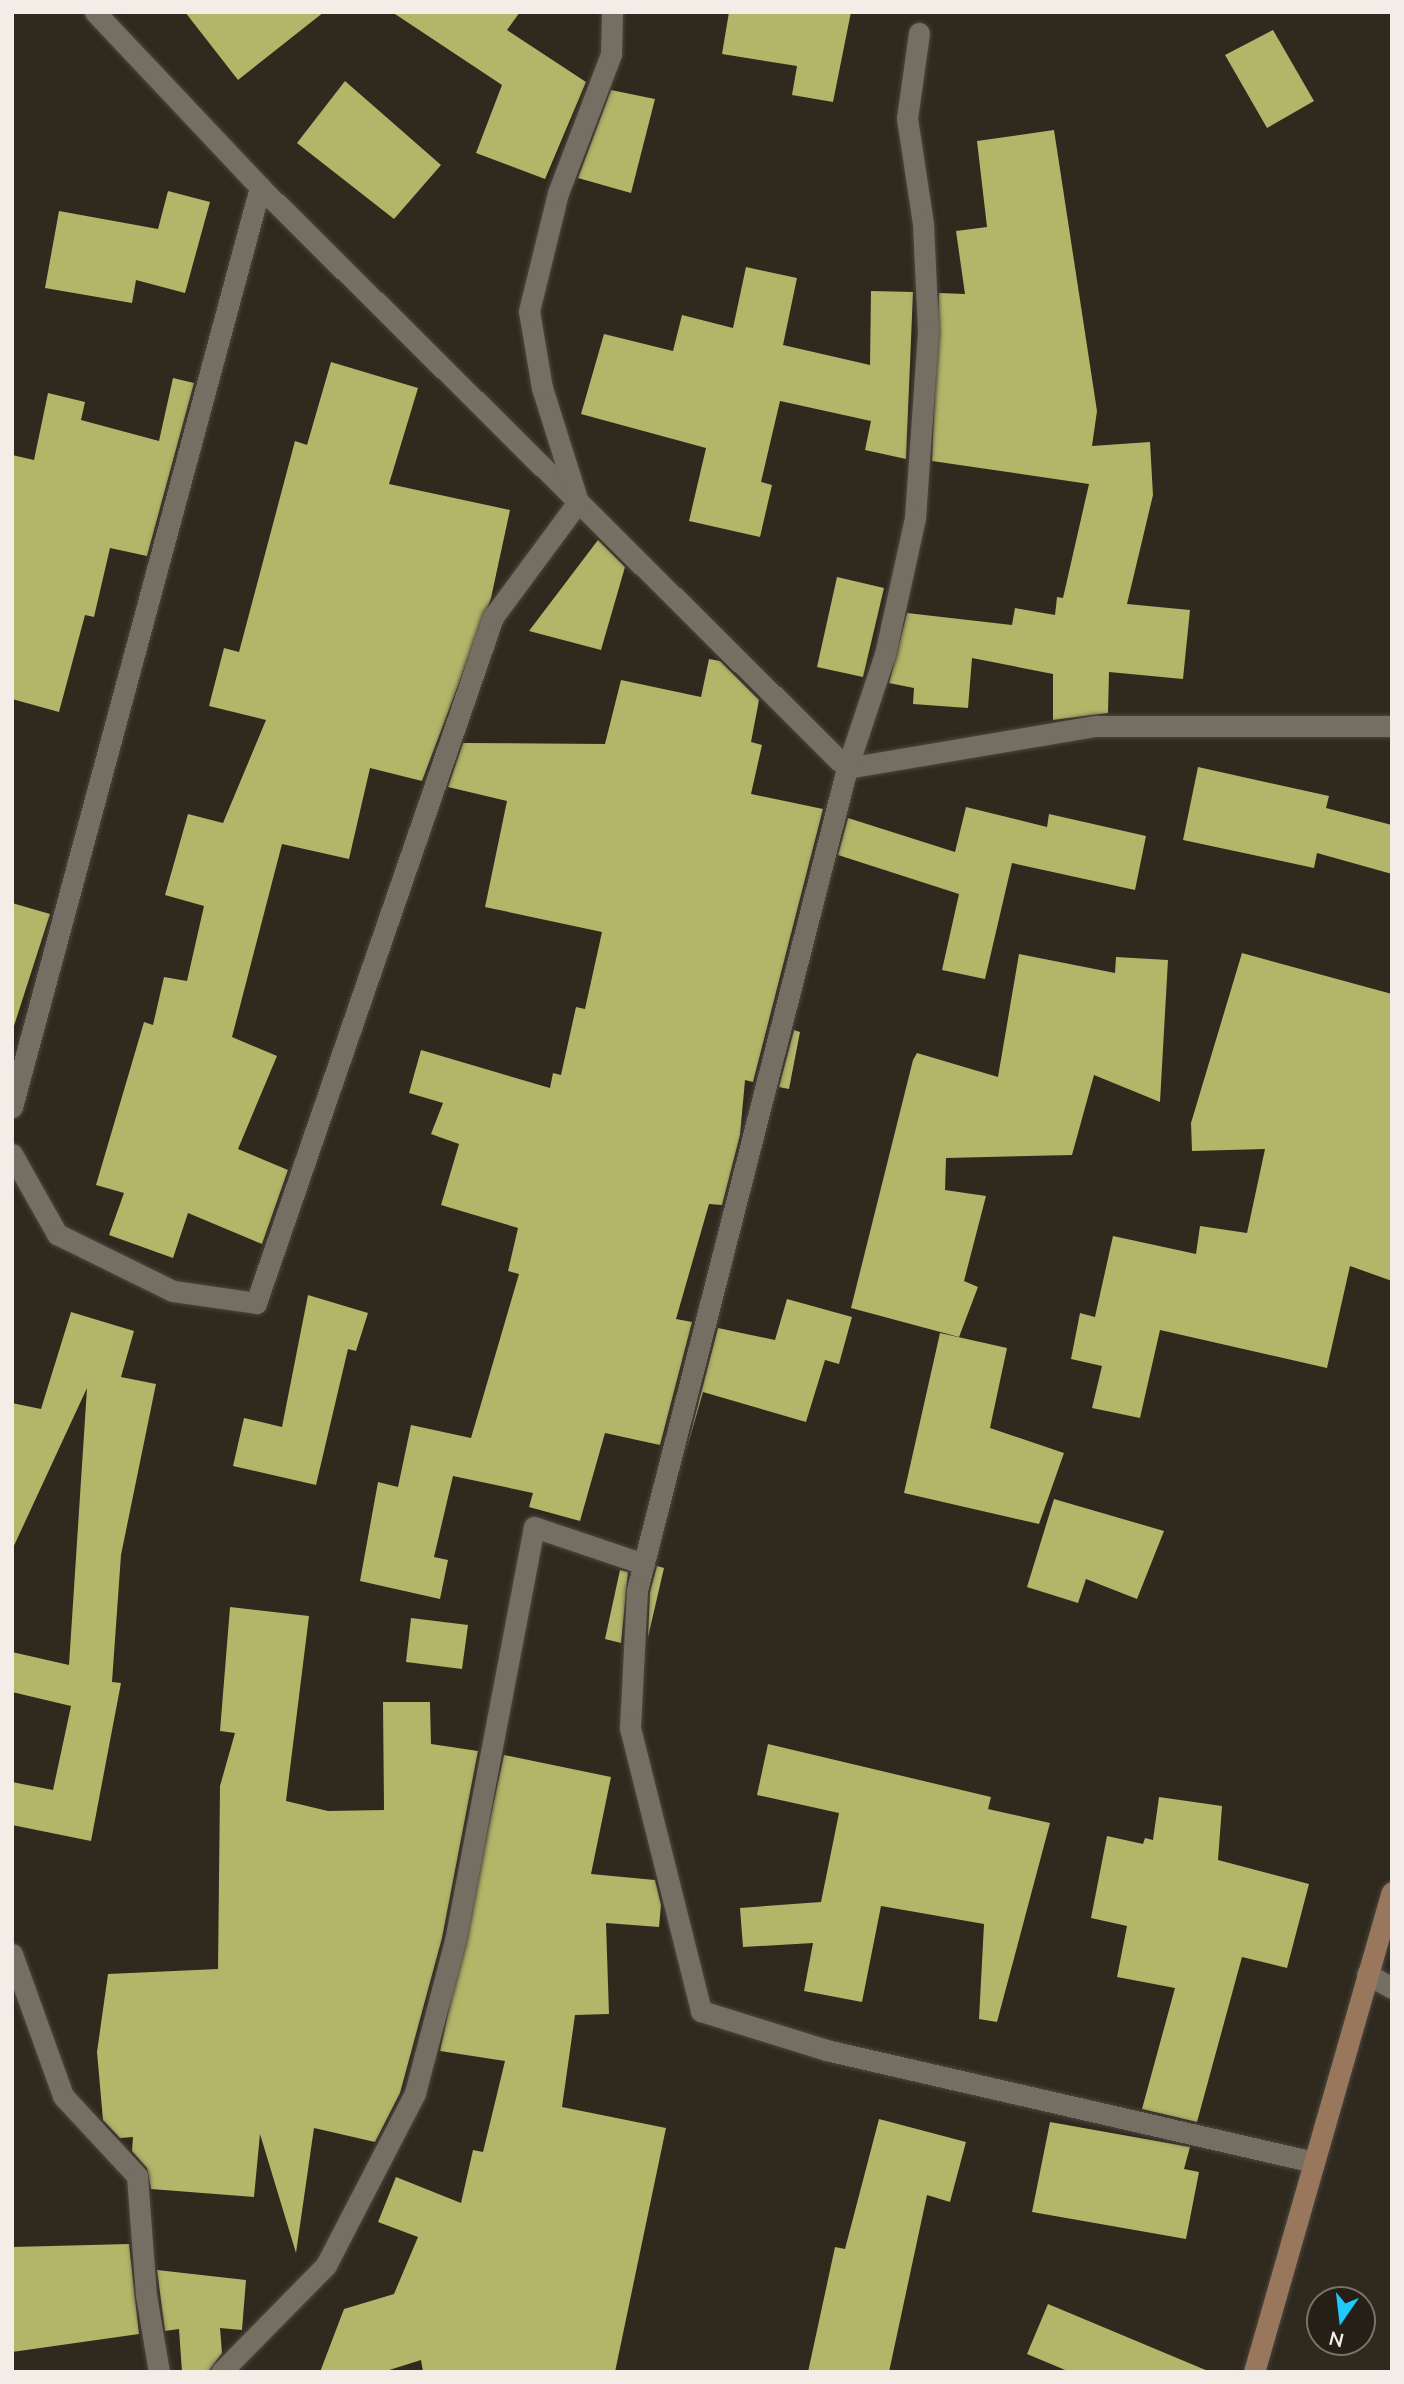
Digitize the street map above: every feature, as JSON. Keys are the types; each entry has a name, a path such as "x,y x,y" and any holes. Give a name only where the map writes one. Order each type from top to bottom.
{"street":[{"path":"95,12 260,187 847,768"},
{"path":"578,502 542,388 529,311 558,193 611,54 612,12"},
{"path":"919,33 907,118 923,224 928,332 915,518 885,654 847,768 644,1564 630,1728 701,2011 826,2050 1314,2162"},
{"path":"12,1107 260,187"},
{"path":"12,1154 57,1234 173,1291 256,1303 493,617 578,502"},
{"path":"847,768 1095,726 1392,726"},
{"path":"221,2372 326,2264 415,2093 455,1941 534,1527 644,1564"},
{"path":"1254,2372 1392,1892"},
{"path":"12,1954 63,2096 137,2176 145,2295 159,2372"},
{"path":"1367,1974 1392,1988"}],"building":[{"path":"185,12 324,12 238,80"},
{"path":"392,12 520,12 507,30 586,82 545,179 476,153 502,85"},
{"path":"729,12 851,12 833,102 792,95 797,66 722,54"},
{"path":"1273,30 1314,101 1267,128 1225,55"},
{"path":"345,81 441,165 394,219 297,143"},
{"path":"611,90 655,99 631,193 578,178"},
{"path":"1054,130 1097,411 1092,446 1150,442 1153,495 1127,604 1190,610 1183,679 1109,672 1108,713 1053,720 1053,674 972,658 968,708 913,704 914,688 889,683 907,613 1012,625 1015,608 1055,615 1057,597 1063,598 1089,484 932,461 939,293 965,294 956,231 987,227 977,141"},
{"path":"168,191 210,202 185,293 136,280 132,303 45,288 59,211 158,229"},
{"path":"746,267 797,278 783,345 870,365 871,291 913,292 906,459 865,450 871,421 780,401 761,482 772,485 760,537 689,521 706,448 581,414 604,334 673,351 682,315 733,328"},
{"path":"331,362 418,388 389,484 510,510 491,598 422,781 370,768 349,859 282,844 232,1037 277,1056 238,1149 288,1170 262,1244 188,1213 173,1258 109,1235 124,1193 96,1185 144,1022 153,1025 164,977 187,981 204,906 165,895 188,814 223,823 266,720 209,706 224,648 239,652 295,441 307,445"},
{"path":"173,378 194,383 147,556 110,548 94,617 85,615 59,712 12,699 12,455 34,460 48,393 85,402 81,420 159,441"},
{"path":"598,540 625,567 601,650 529,631"},
{"path":"837,577 884,588 863,677 817,667"},
{"path":"709,659 720,661 759,700 751,742 762,745 751,794 823,809 753,1082 745,1080 740,1135 722,1205 709,1204 676,1319 692,1322 660,1445 605,1433 580,1521 529,1507 533,1493 453,1476 434,1557 448,1560 440,1599 360,1581 378,1482 398,1487 411,1425 471,1438 519,1274 508,1271 518,1228 441,1205 459,1144 431,1134 443,1103 409,1093 421,1050 550,1088 553,1073 561,1075 576,1007 585,1009 602,932 485,907 507,801 448,787 463,743 605,744 621,680 701,697"},
{"path":"1198,767 1329,796 1326,808 1392,825 1392,874 1317,853 1314,868 1183,840"},
{"path":"966,807 1047,827 1049,814 1146,836 1135,890 1012,863 985,979 942,970 959,894 838,855 848,818 955,852"},
{"path":"12,903 50,914 12,1032"},
{"path":"1242,953 1392,994 1392,1281 1350,1266 1327,1368 1160,1330 1140,1418 1092,1408 1102,1366 1071,1359 1080,1313 1095,1317 1113,1236 1196,1254 1200,1226 1247,1233 1265,1149 1192,1151 1191,1123"},
{"path":"1019,954 1115,973 1116,957 1168,960 1160,1102 1094,1075 1072,1155 946,1158 945,1190 986,1196 964,1281 978,1287 959,1337 851,1308 913,1060 917,1053 998,1077"},
{"path":"794,1030 800,1032 789,1089 779,1087"},
{"path":"308,1295 368,1313 356,1351 348,1349 316,1485 233,1466 244,1418 282,1427"},
{"path":"787,1299 852,1317 839,1364 825,1360 806,1422 703,1392 686,1451 718,1328 775,1340"},
{"path":"71,1312 134,1331 121,1377 156,1384 121,1555 112,1682 121,1683 91,1841 12,1825 12,1782 53,1790 71,1706 12,1692 12,1652 69,1665 87,1388 12,1550 12,1403 41,1409"},
{"path":"940,1333 1007,1348 990,1428 1064,1453 1039,1524 904,1493"},
{"path":"1054,1499 1164,1531 1137,1599 1086,1579 1078,1603 1027,1587"},
{"path":"657,1566 664,1568 648,1637 650,1592"},
{"path":"620,1570 628,1572 621,1643 605,1639"},
{"path":"230,1607 309,1616 286,1801 328,1811 384,1810 383,1702 430,1702 431,1744 478,1751 442,1938 400,2093 375,2142 314,2128 296,2253 260,2134 254,2197 151,2189 147,2168 132,2151 133,2137 120,2138 103,2120 97,2052 108,1974 218,1969 220,1786 235,1733 220,1731"},
{"path":"411,1618 468,1625 462,1669 406,1662"},
{"path":"768,1744 991,1797 988,1809 1050,1823 997,2022 979,2019 984,1924 881,1906 862,2002 804,1991 813,1943 743,1947 740,1908 821,1902 839,1813 757,1795"},
{"path":"504,1755 611,1777 591,1874 655,1880 661,1905 659,1927 606,1923 609,2014 575,2015 562,2107 666,2128 615,2372 423,2372 421,2360 383,2372 320,2372 344,2309 394,2294 418,2237 378,2222 396,2177 461,2203 473,2150 483,2152 505,2061 440,2051"},
{"path":"1159,1797 1222,1806 1218,1860 1309,1884 1287,1968 1242,1957 1197,2122 1142,2109 1175,1988 1117,1977 1127,1926 1091,1918 1107,1836 1143,1844 1145,1838 1153,1840"},
{"path":"879,2119 966,2142 950,2202 927,2195 889,2372 808,2372 835,2247 845,2249"},
{"path":"1050,2122 1190,2147 1184,2169 1199,2172 1186,2239 1032,2212"},
{"path":"129,2244 139,2334 12,2352 12,2247"},
{"path":"157,2270 246,2280 242,2330 220,2328 222,2353 208,2372 182,2372 179,2329 165,2331"},
{"path":"1048,2304 1208,2372 1070,2372 1027,2354"}]}
